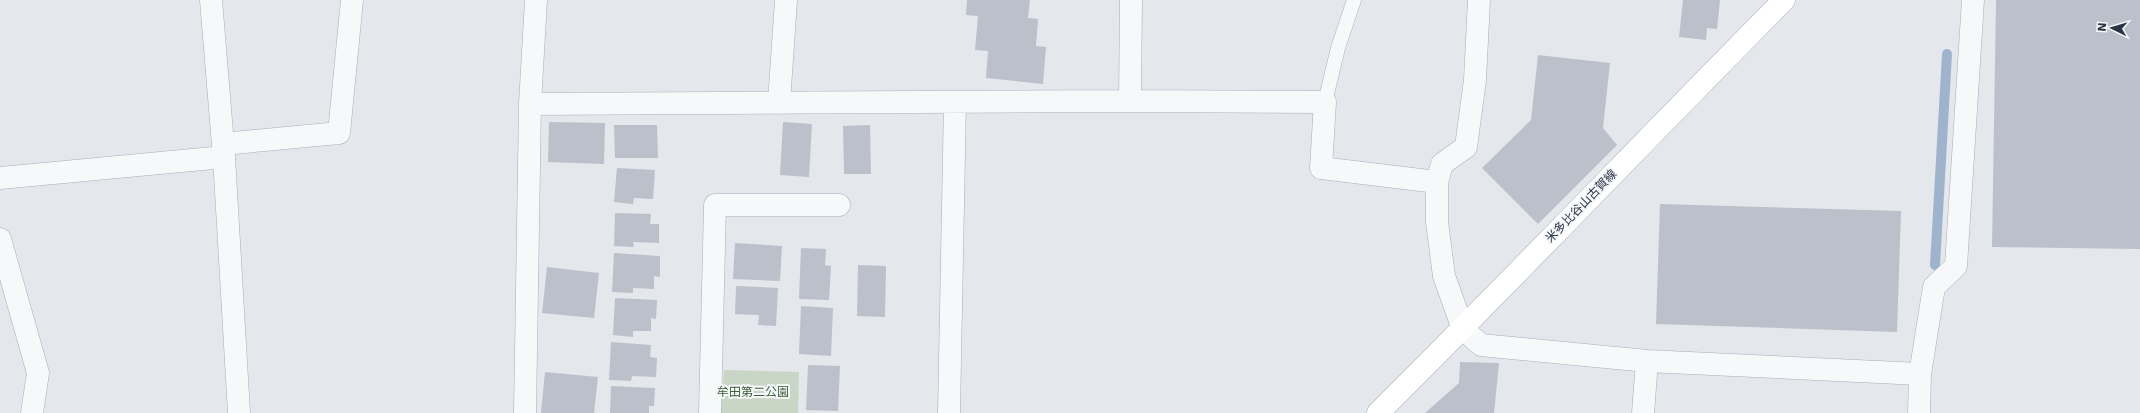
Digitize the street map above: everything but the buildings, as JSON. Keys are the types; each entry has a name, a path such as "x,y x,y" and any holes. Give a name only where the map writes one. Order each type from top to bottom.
{"main road":[{"name":"米多比谷山古賀線","path":"1378,413 1463,329 1587,200 1784,0"}],"street":[{"path":"211,0 224,150 239,413"},
{"path":"0,178 224,150 339,133 352,0"},
{"path":"525,413 530,104 536,0"},
{"path":"779,103 786,0"},
{"path":"1130,0 1130,101"},
{"path":"1479,0 1475,80 1466,147 1442,164 1437,182 1437,222 1444,276 1463,329 1481,345 1648,361 1920,374"},
{"path":"1918,413 1920,374 1934,287 1956,266 1973,0"},
{"path":"530,104 1130,101 1325,102 1321,168 1437,182"},
{"path":"949,413 955,102"},
{"path":"710,413 715,205 839,205"},
{"path":"0,239 38,373 32,413"},
{"path":"1643,413 1648,361"}],"lane":[{"path":"1325,102 1338,48 1354,0"}],"green space":[{"name":"牟田第二公園","path":"724,370 799,372 798,413 721,413"}],"waterway":[{"path":"1935,265 1947,54"}]}
